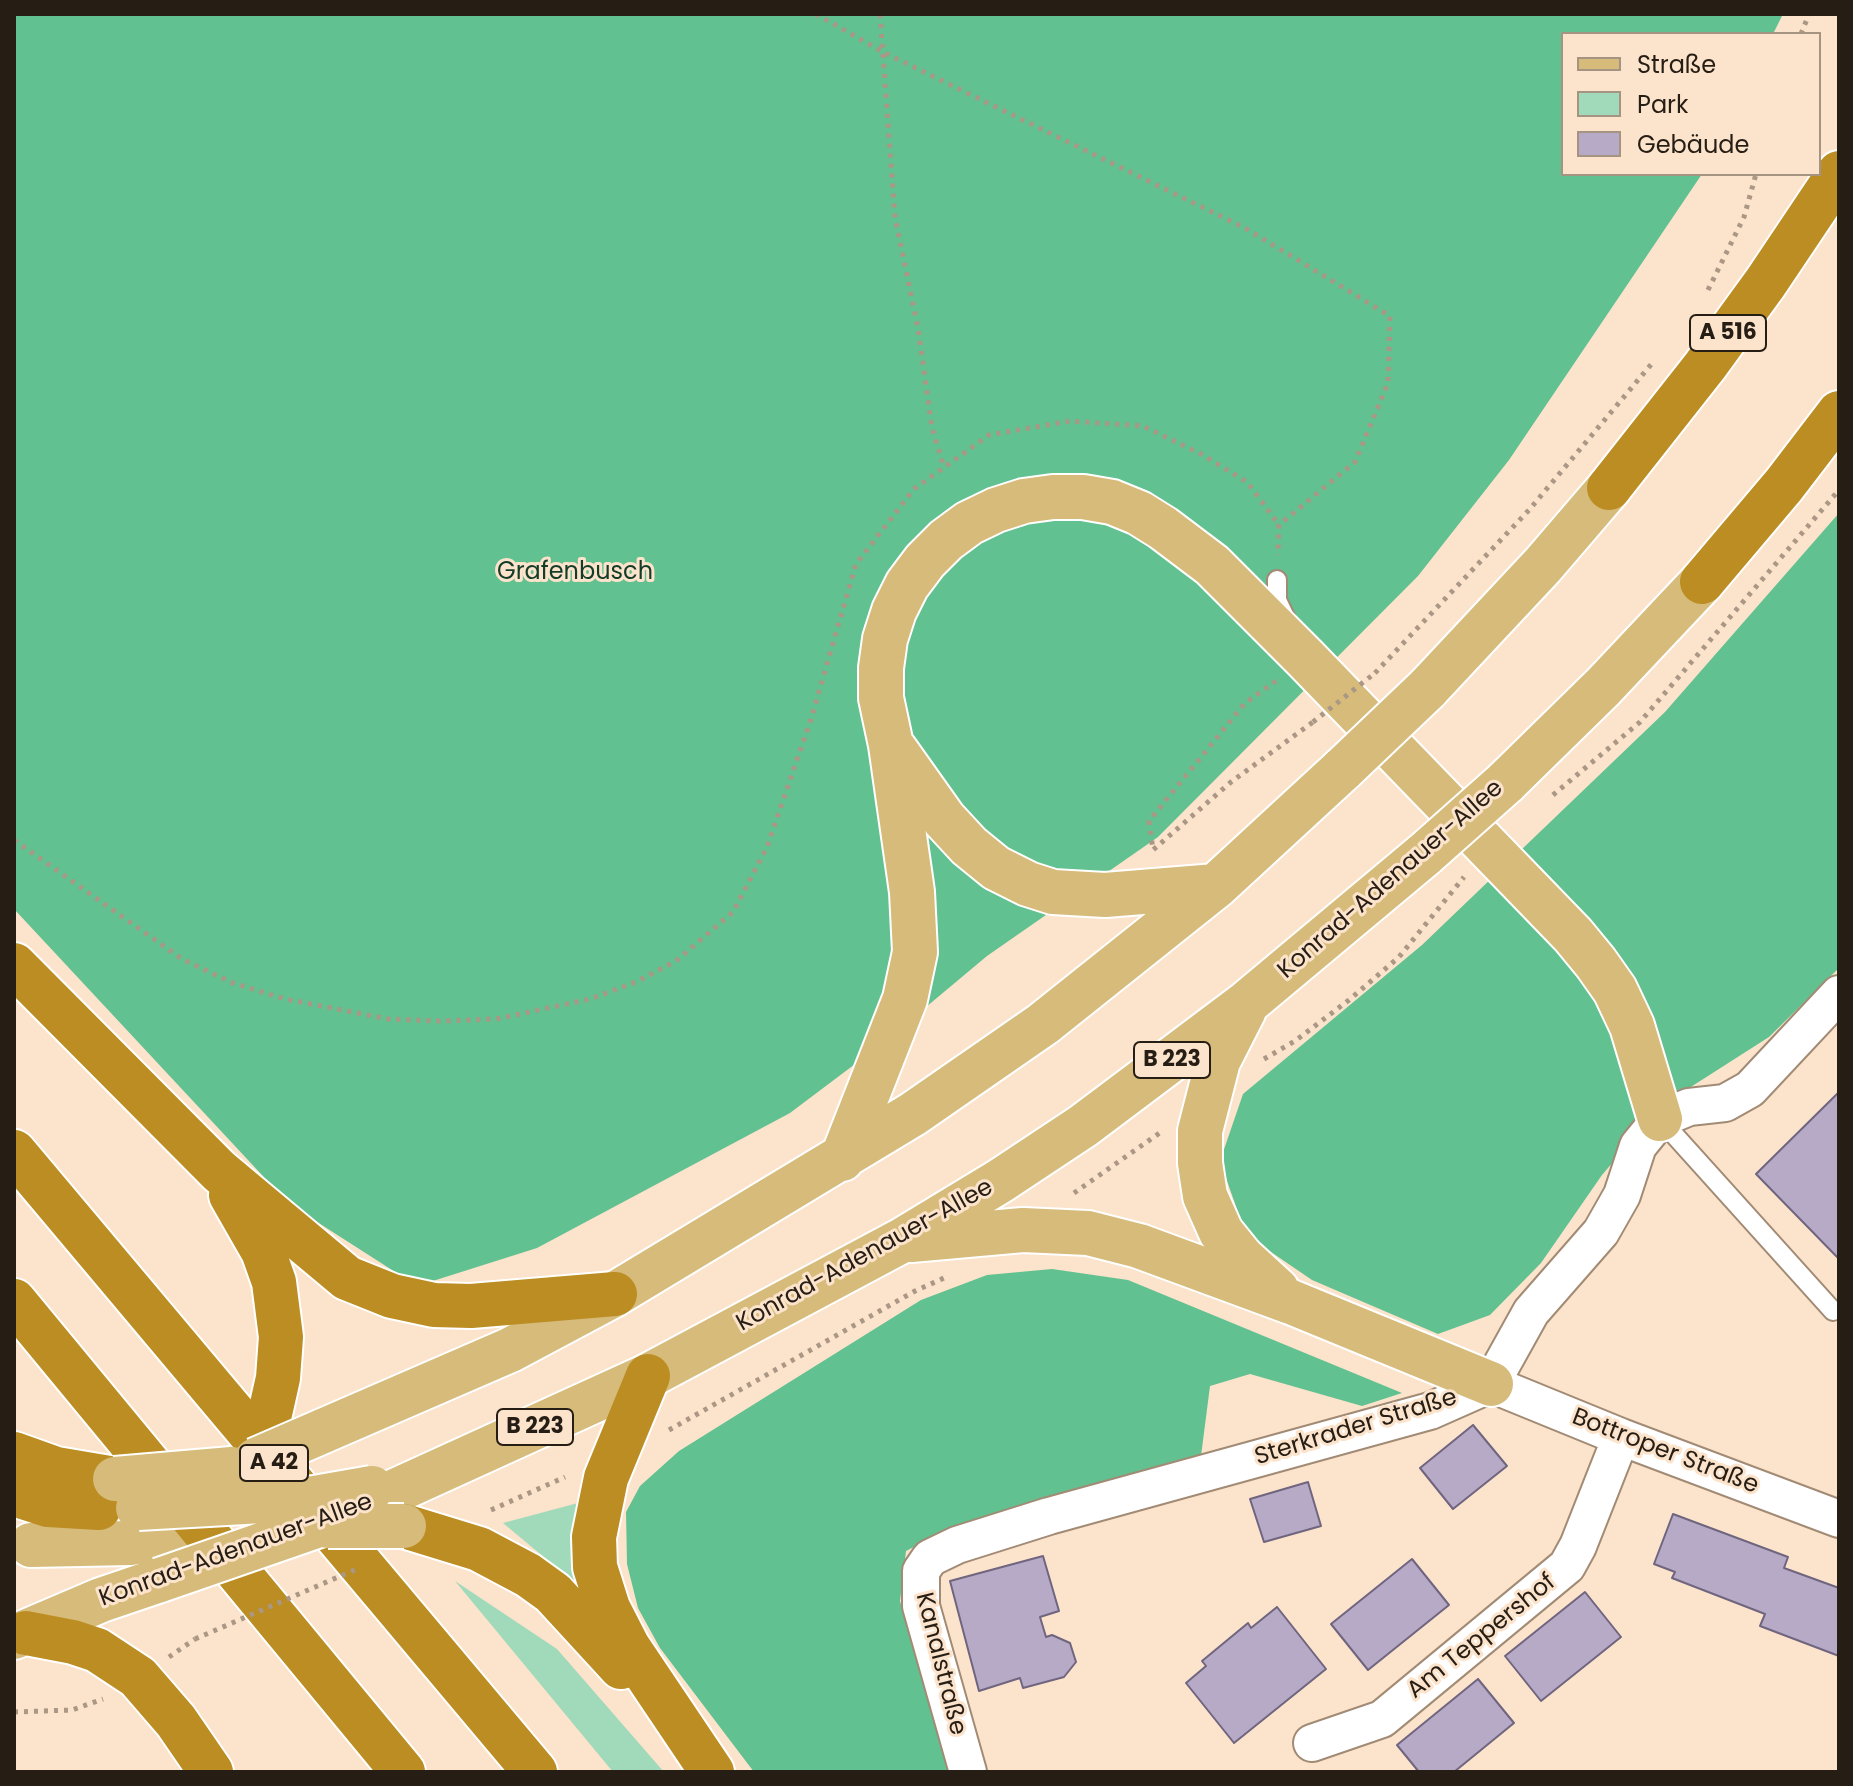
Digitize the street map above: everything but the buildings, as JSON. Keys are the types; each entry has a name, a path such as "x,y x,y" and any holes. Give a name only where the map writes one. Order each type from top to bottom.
{"highway":[{"name":"A 516","path":"1609,488 1714,354 1839,173"},
{"path":"1702,582 1784,485 1839,413"},
{"path":"14,965 219,1171 347,1278 392,1296 434,1305 471,1306 615,1294"},
{"name":"A 42","path":"14,1152 535,1772"},
{"path":"219,1171 263,1251 274,1282 281,1337 274,1398"},
{"path":"14,1301 403,1772"},
{"path":"648,1376 599,1505 594,1537 595,1567 608,1608 628,1647 710,1772"},
{"path":"14,1454 56,1469 128,1529"},
{"path":"14,1494 128,1529"},
{"path":"398,1512 479,1549 528,1575 553,1593 602,1645 710,1772"},
{"path":"20,1635 73,1642 97,1650 138,1677 176,1721 211,1772"}],"main road":[{"name":"Konrad-Adenauer-Allee","path":"20,1635 101,1600 128,1529 323,1431 510,1350 615,1294 842,1159 986,1067 1216,886 1344,768 1427,689 1543,565 1609,488"},
{"path":"842,1159 905,999 915,952 912,892 891,745 881,698 885,639 907,585 925,561 957,531 996,510 1024,501 1053,497 1083,497 1112,502 1139,513 1212,565 1306,659 1573,935 1596,963 1615,990 1632,1026 1660,1119"},
{"name":"Konrad-Adenauer-Allee","path":"22,1548 128,1529 319,1525 398,1512 422,1479 648,1376 901,1241 1083,1126 1248,1002 1505,783 1603,687 1702,582"},
{"path":"891,745 944,819 969,846 996,868 1028,884 1053,892 1105,895 1216,886"},
{"path":"1248,1002 1218,1061 1200,1131 1200,1163 1205,1196 1221,1232 1242,1258 1291,1302"},
{"path":"901,1241 1023,1230 1088,1233 1139,1246 1291,1302 1491,1384"},
{"path":"182,1534 234,1478 274,1398"},
{"path":"234,1478 315,1498 398,1512"},
{"path":"128,1529 182,1534 319,1525"}],"street":[{"path":"1491,1384 1531,1312 1601,1232 1622,1195 1638,1146 1660,1119 1689,1107 1725,1103 1750,1089 1839,994"},
{"name":"Sterkrader Straße","path":"930,1558 957,1545 1343,1425 1430,1411 1491,1384"},
{"name":"Bottroper Straße","path":"1491,1384 1839,1519"},
{"name":"Am Teppershof","path":"1312,1743 1382,1719 1567,1566 1578,1546 1621,1437"},
{"name":"Kanalstraße","path":"930,1558 921,1571 921,1606 968,1772"}],"lane":[{"path":"1277,580 1277,600 1306,659"},
{"path":"1660,1119 1833,1311"}],"path":[{"path":"816,14 883,52 1245,228 1390,316 1388,383 1355,462 1279,525"},
{"path":"880,14 895,218 918,328 932,428 944,467"},
{"path":"1704,297 1744,217 1755,176"},
{"path":"1306,659 1245,703 1149,821 1153,850 1231,782 1375,673 1529,510 1658,357"},
{"path":"14,840 182,959 233,983 325,1008 388,1019 496,1019 590,999 636,982 676,961 733,912 767,847 811,719 856,564 914,489 989,435 1070,421 1143,426 1201,454 1247,482 1279,525 1277,580"},
{"path":"1543,804 1640,722 1839,490"},
{"path":"488,1511 617,1453"},
{"path":"195,1639 364,1565"}],"green space":[{"name":"Grafenbusch","path":"14,14 1783,14 1774,32 1561,32 1561,176 1701,176 1509,460 1418,576 1158,837 987,956 883,1043 790,1113 537,1248 417,1286 289,1204 14,909"},
{"path":"1839,513 1839,968 1769,1037 1661,1106 1602,1175 1541,1263 1490,1315 1438,1334 1312,1280 1246,1235 1220,1161 1243,1094 1422,945 1665,712"},
{"path":"1052,1269 1128,1280 1402,1393 1362,1406 1250,1374 1210,1386 1201,1456 939,1534 906,1551 900,1601 949,1772 754,1772 660,1648 638,1608 627,1564 626,1512 640,1486 679,1451 921,1300 987,1275"},
{"path":"578,1503 573,1562 587,1593 503,1523"},
{"path":"455,1581 557,1649 664,1772 613,1772"}]}
